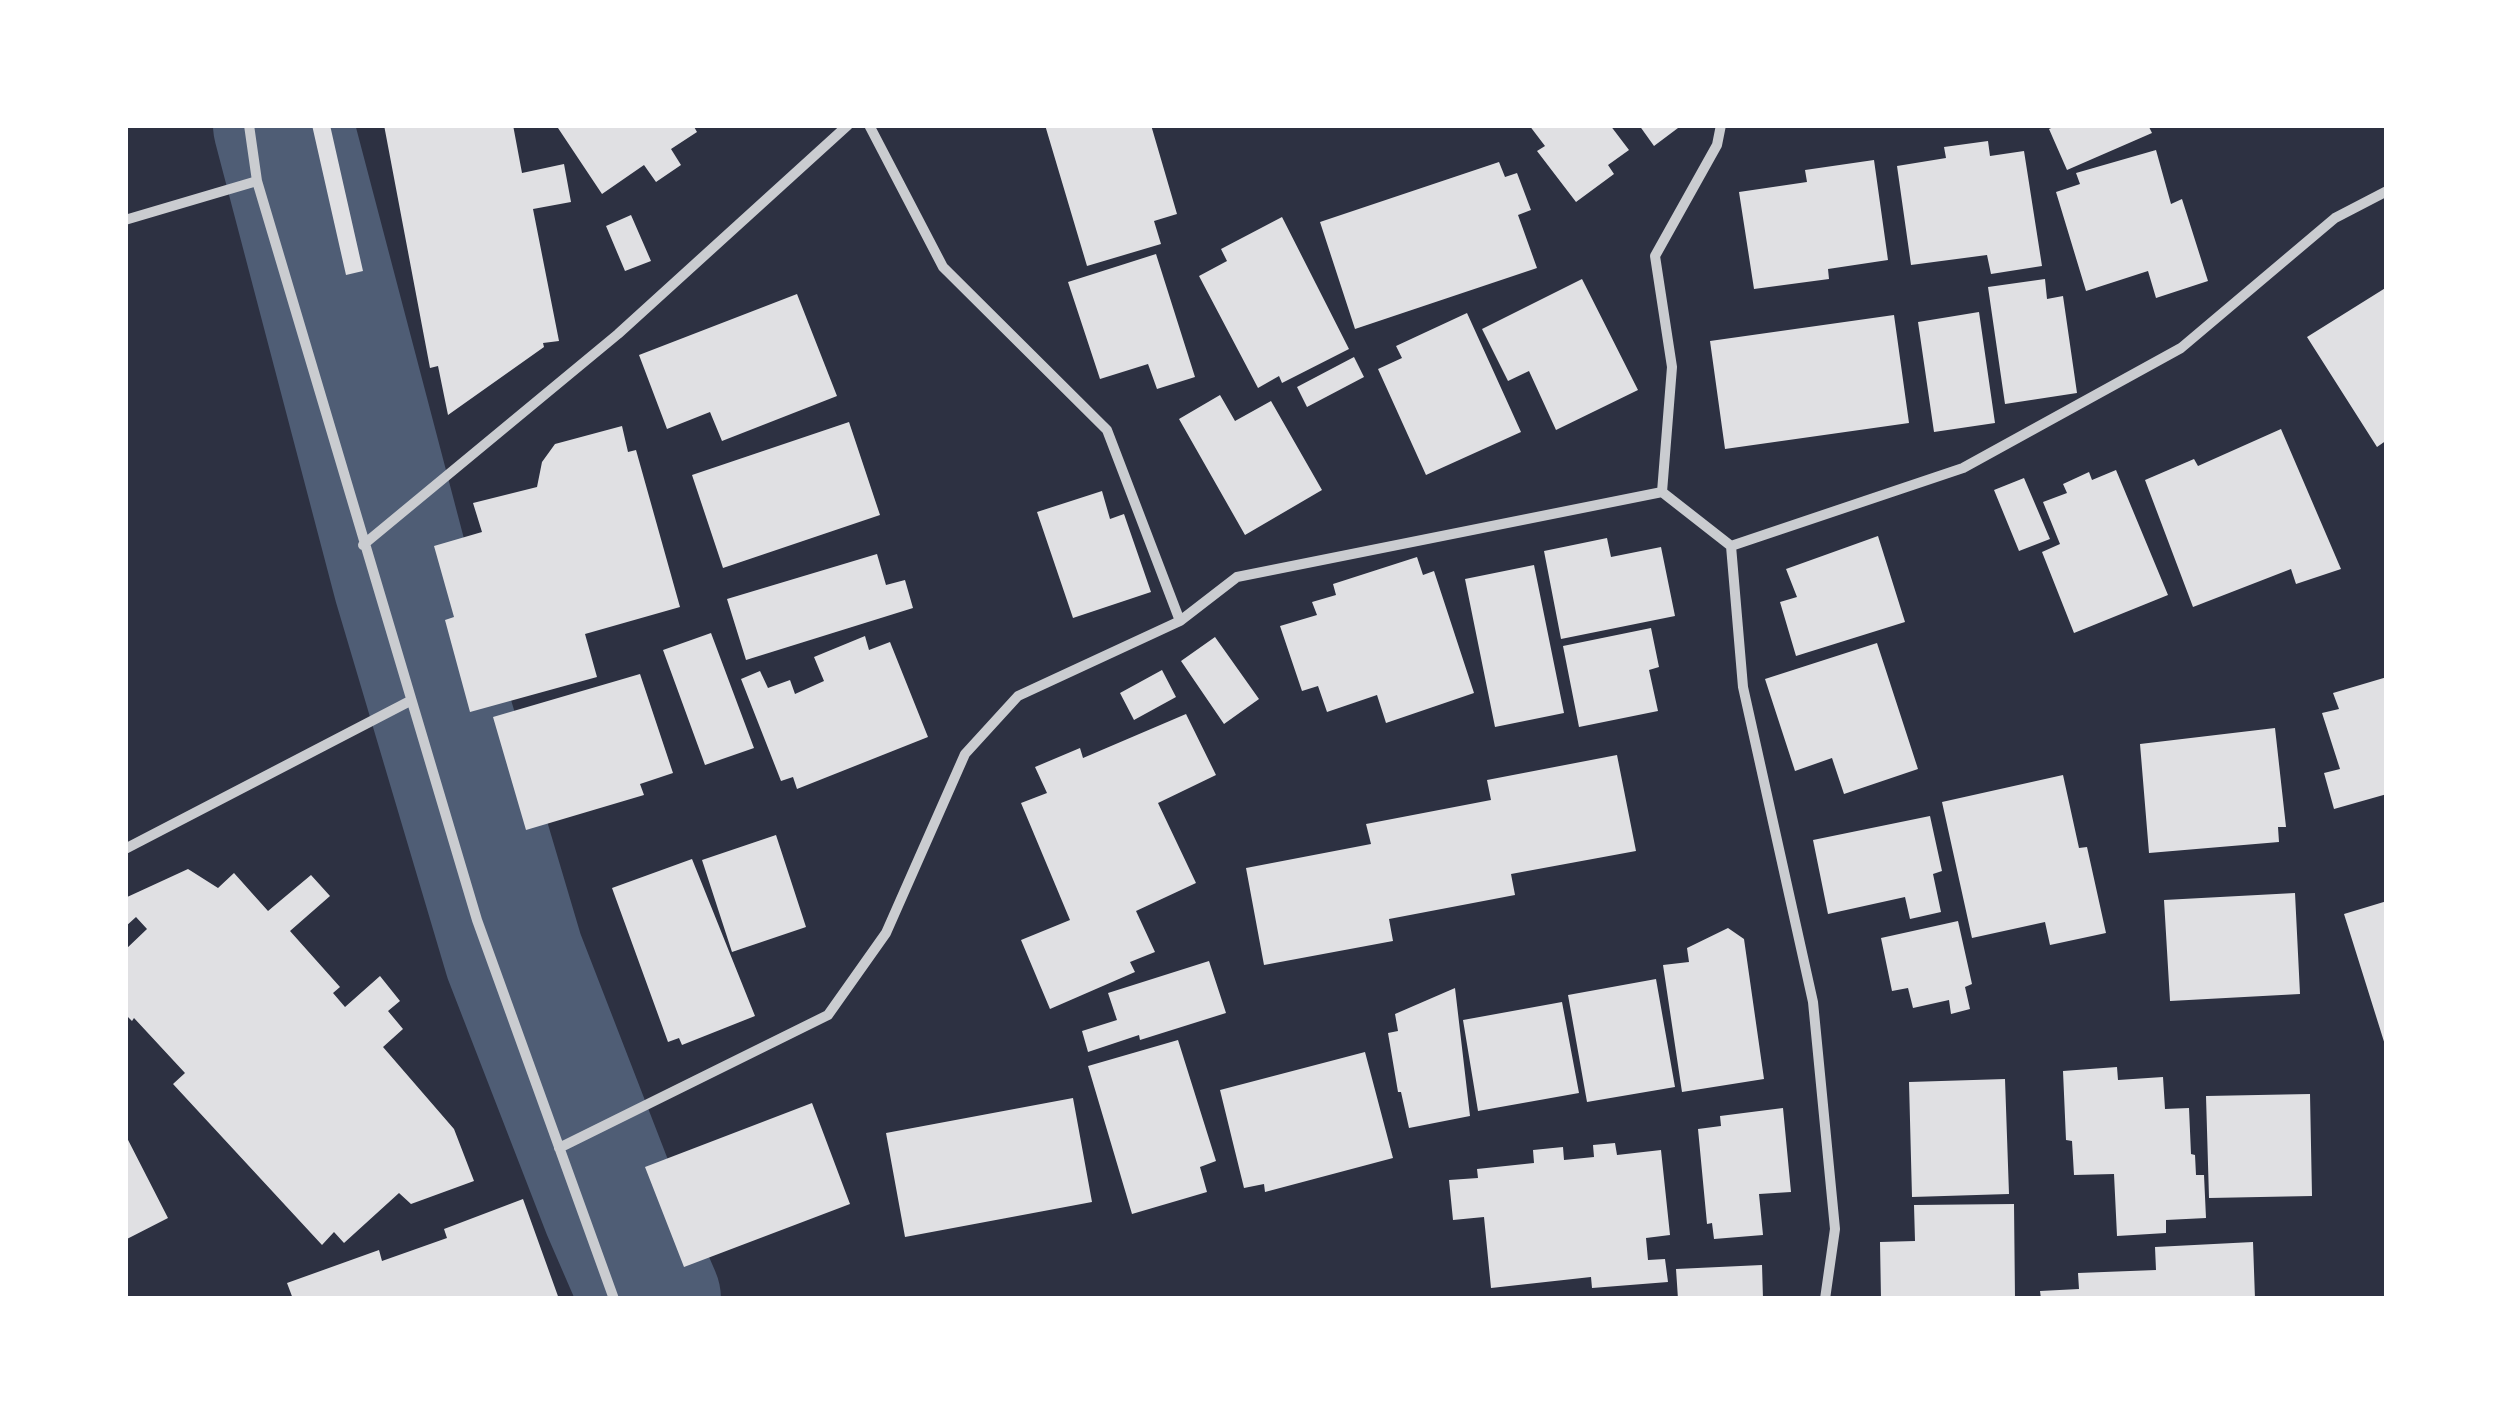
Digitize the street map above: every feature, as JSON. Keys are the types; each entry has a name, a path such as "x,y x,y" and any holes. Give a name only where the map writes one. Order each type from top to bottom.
{"street":[{"path":"249,125 257,181 477,920 614,1299"},
{"path":"363,545 618,334 848,125"},
{"path":"868,125 943,267 1107,430 1180,620"},
{"path":"1662,492 1672,367 1654,256 1717,145 1720,125"},
{"path":"125,220 257,181"},
{"path":"1731,546 1963,468 2181,348 2335,218 2387,191"},
{"path":"560,1148 828,1014 886,933 965,754 1018,696 1180,620 1238,577 1662,492 1731,546 1743,687 1813,1002 1835,1229 1826,1299"},
{"path":"125,849 410,701"}],"building":[{"path":"312,125 330,125 363,271 346,275"},
{"path":"384,125 513,125 522,173 564,164 571,202 533,209 559,341 543,343 544,347 448,415 438,366 430,368"},
{"path":"556,125 693,125 697,132 671,149 681,165 656,182 644,165 602,194"},
{"path":"1045,125 1151,125 1177,214 1154,221 1161,244 1087,266"},
{"path":"1529,125 1610,125 1629,150 1608,165 1614,174 1576,202 1537,151 1545,146"},
{"path":"1639,125 1682,125 1654,146"},
{"path":"2058,125 2148,125 2152,133 2067,170 2049,129"},
{"path":"1988,141 1990,156 2024,151 2042,266 1991,274 1987,255 1911,265 1897,166 1946,158 1944,147"},
{"path":"2156,150 2171,204 2182,199 2208,281 2156,298 2148,271 2086,291 2056,192 2080,184 2076,173"},
{"path":"1874,160 1888,260 1828,269 1829,279 1754,289 1739,192 1807,182 1805,170"},
{"path":"1499,162 1505,177 1517,173 1531,210 1518,215 1537,268 1355,329 1320,222"},
{"path":"631,215 651,261 625,271 606,226"},
{"path":"1282,217 1349,349 1282,383 1279,376 1258,388 1199,276 1227,261 1221,249"},
{"path":"1156,254 1195,377 1157,389 1148,364 1100,379 1068,282"},
{"path":"1582,279 1638,390 1556,430 1529,371 1508,381 1482,329"},
{"path":"2045,279 2047,299 2063,296 2077,393 2005,404 1988,287"},
{"path":"2387,287 2387,440 2377,447 2307,337"},
{"path":"797,294 837,396 722,441 710,412 667,429 639,355"},
{"path":"1979,312 1995,423 1934,432 1918,322"},
{"path":"1467,313 1521,432 1426,475 1378,369 1402,358 1396,346"},
{"path":"1894,315 1909,423 1725,449 1710,341"},
{"path":"1354,357 1364,377 1307,407 1297,387"},
{"path":"1220,395 1235,421 1271,401 1322,490 1245,535 1179,419"},
{"path":"849,422 880,515 723,568 692,475"},
{"path":"622,426 628,452 636,450 680,607 585,634 597,677 470,712 445,620 454,617 434,546 482,532 473,503 537,487 542,462 555,444"},
{"path":"2281,429 2341,569 2296,584 2291,569 2193,607 2145,480 2194,459 2198,466"},
{"path":"2116,470 2168,595 2074,633 2042,552 2060,544 2043,502 2067,493 2063,484 2089,472 2092,480"},
{"path":"2024,478 2050,539 2019,551 1994,490"},
{"path":"1102,491 1110,519 1124,514 1151,592 1073,618 1037,512"},
{"path":"1878,536 1905,622 1796,656 1780,602 1797,597 1786,569"},
{"path":"1607,538 1611,557 1661,547 1675,616 1561,639 1544,551"},
{"path":"877,554 886,585 905,580 913,608 746,660 727,599"},
{"path":"1417,557 1423,575 1434,571 1474,693 1386,723 1377,695 1327,712 1318,686 1302,691 1280,626 1317,615 1312,602 1336,595 1333,584"},
{"path":"1534,565 1564,713 1495,727 1465,579"},
{"path":"1651,628 1659,667 1649,670 1658,711 1579,727 1563,646"},
{"path":"711,633 754,748 705,765 663,650"},
{"path":"865,636 869,650 890,642 928,737 797,789 793,777 781,781 741,679 760,671 768,688 790,680 795,694 824,681 814,657"},
{"path":"1215,637 1259,699 1224,724 1181,661"},
{"path":"1877,643 1918,769 1844,794 1832,758 1795,771 1765,679"},
{"path":"1162,670 1176,697 1134,720 1120,693"},
{"path":"640,674 673,773 640,784 644,795 526,830 493,717"},
{"path":"2387,677 2387,794 2334,809 2324,773 2340,769 2322,713 2339,709 2333,693"},
{"path":"1186,714 1216,775 1158,803 1196,883 1136,911 1155,952 1130,962 1135,972 1050,1009 1021,940 1070,920 1021,803 1047,793 1035,767 1080,748 1083,758"},
{"path":"2275,728 2286,827 2278,827 2279,842 2149,853 2140,744"},
{"path":"1617,755 1636,851 1511,874 1515,895 1389,919 1393,941 1264,965 1246,868 1371,844 1366,824 1491,800 1487,780"},
{"path":"2063,775 2079,848 2087,847 2106,933 2050,945 2045,922 1972,938 1942,802"},
{"path":"1930,816 1942,871 1933,874 1941,912 1910,919 1905,897 1828,914 1813,840"},
{"path":"776,835 806,927 732,952 702,860"},
{"path":"692,859 755,1016 682,1045 679,1038 668,1042 612,888"},
{"path":"188,869 218,888 234,873 268,911 311,875 330,896 290,931 340,987 333,993 345,1007 380,976 400,1001 388,1011 403,1029 383,1047 454,1129 474,1181 411,1204 399,1193 344,1243 334,1232 322,1245 173,1084 185,1073 134,1018 132,1021 125,1014 125,950 147,929 136,917 125,927 125,898"},
{"path":"2295,893 2300,994 2170,1001 2164,900"},
{"path":"2387,901 2387,1048 2386,1048 2344,914"},
{"path":"1958,921 1972,984 1965,987 1970,1009 1951,1014 1949,1000 1913,1008 1908,988 1892,991 1881,938"},
{"path":"1728,928 1744,939 1764,1079 1682,1092 1663,965 1689,962 1687,948"},
{"path":"1209,961 1226,1013 1088,1052 1082,1031 1117,1020 1108,993"},
{"path":"1656,979 1675,1087 1587,1102 1568,995"},
{"path":"1455,988 1470,1116 1409,1128 1388,1033 1398,1031 1395,1014"},
{"path":"1562,1002 1579,1093 1478,1111 1463,1020"},
{"path":"1178,1040 1216,1161 1200,1167 1207,1192 1132,1214 1088,1066"},
{"path":"1365,1052 1393,1158 1265,1192 1264,1184 1244,1188 1220,1090"},
{"path":"2117,1067 2118,1080 2163,1077 2165,1109 2189,1108 2191,1154 2195,1155 2196,1175 2204,1175 2206,1218 2166,1220 2166,1233 2117,1236 2114,1174 2074,1175 2072,1141 2066,1140 2063,1071"},
{"path":"2005,1079 2009,1194 1912,1197 1909,1082"},
{"path":"2310,1094 2312,1196 2209,1198 2206,1096"},
{"path":"1073,1098 1092,1202 905,1237 886,1133"},
{"path":"812,1103 850,1204 684,1267 645,1167"},
{"path":"1783,1108 1791,1192 1759,1194 1763,1235 1714,1239 1712,1223 1707,1224 1698,1129 1721,1126 1720,1116"},
{"path":"125,1134 168,1218 125,1240"},
{"path":"1615,1143 1617,1155 1661,1150 1670,1235 1646,1238 1648,1260 1665,1259 1668,1282 1592,1288 1591,1277 1491,1288 1484,1217 1453,1220 1449,1180 1478,1178 1477,1169 1534,1163 1533,1150 1563,1147 1564,1160 1594,1157 1593,1145"},
{"path":"523,1199 559,1299 293,1299 287,1283 379,1250 382,1261 447,1238 444,1229"},
{"path":"2014,1204 2015,1299 1881,1299 1880,1242 1915,1241 1914,1205"},
{"path":"2253,1242 2255,1299 2041,1299 2040,1291 2079,1289 2078,1273 2156,1270 2155,1247"},
{"path":"1762,1265 1763,1299 1678,1299 1676,1269"}],"waterway":[{"path":"283,125 403,582 514,956 651,1299"}]}
